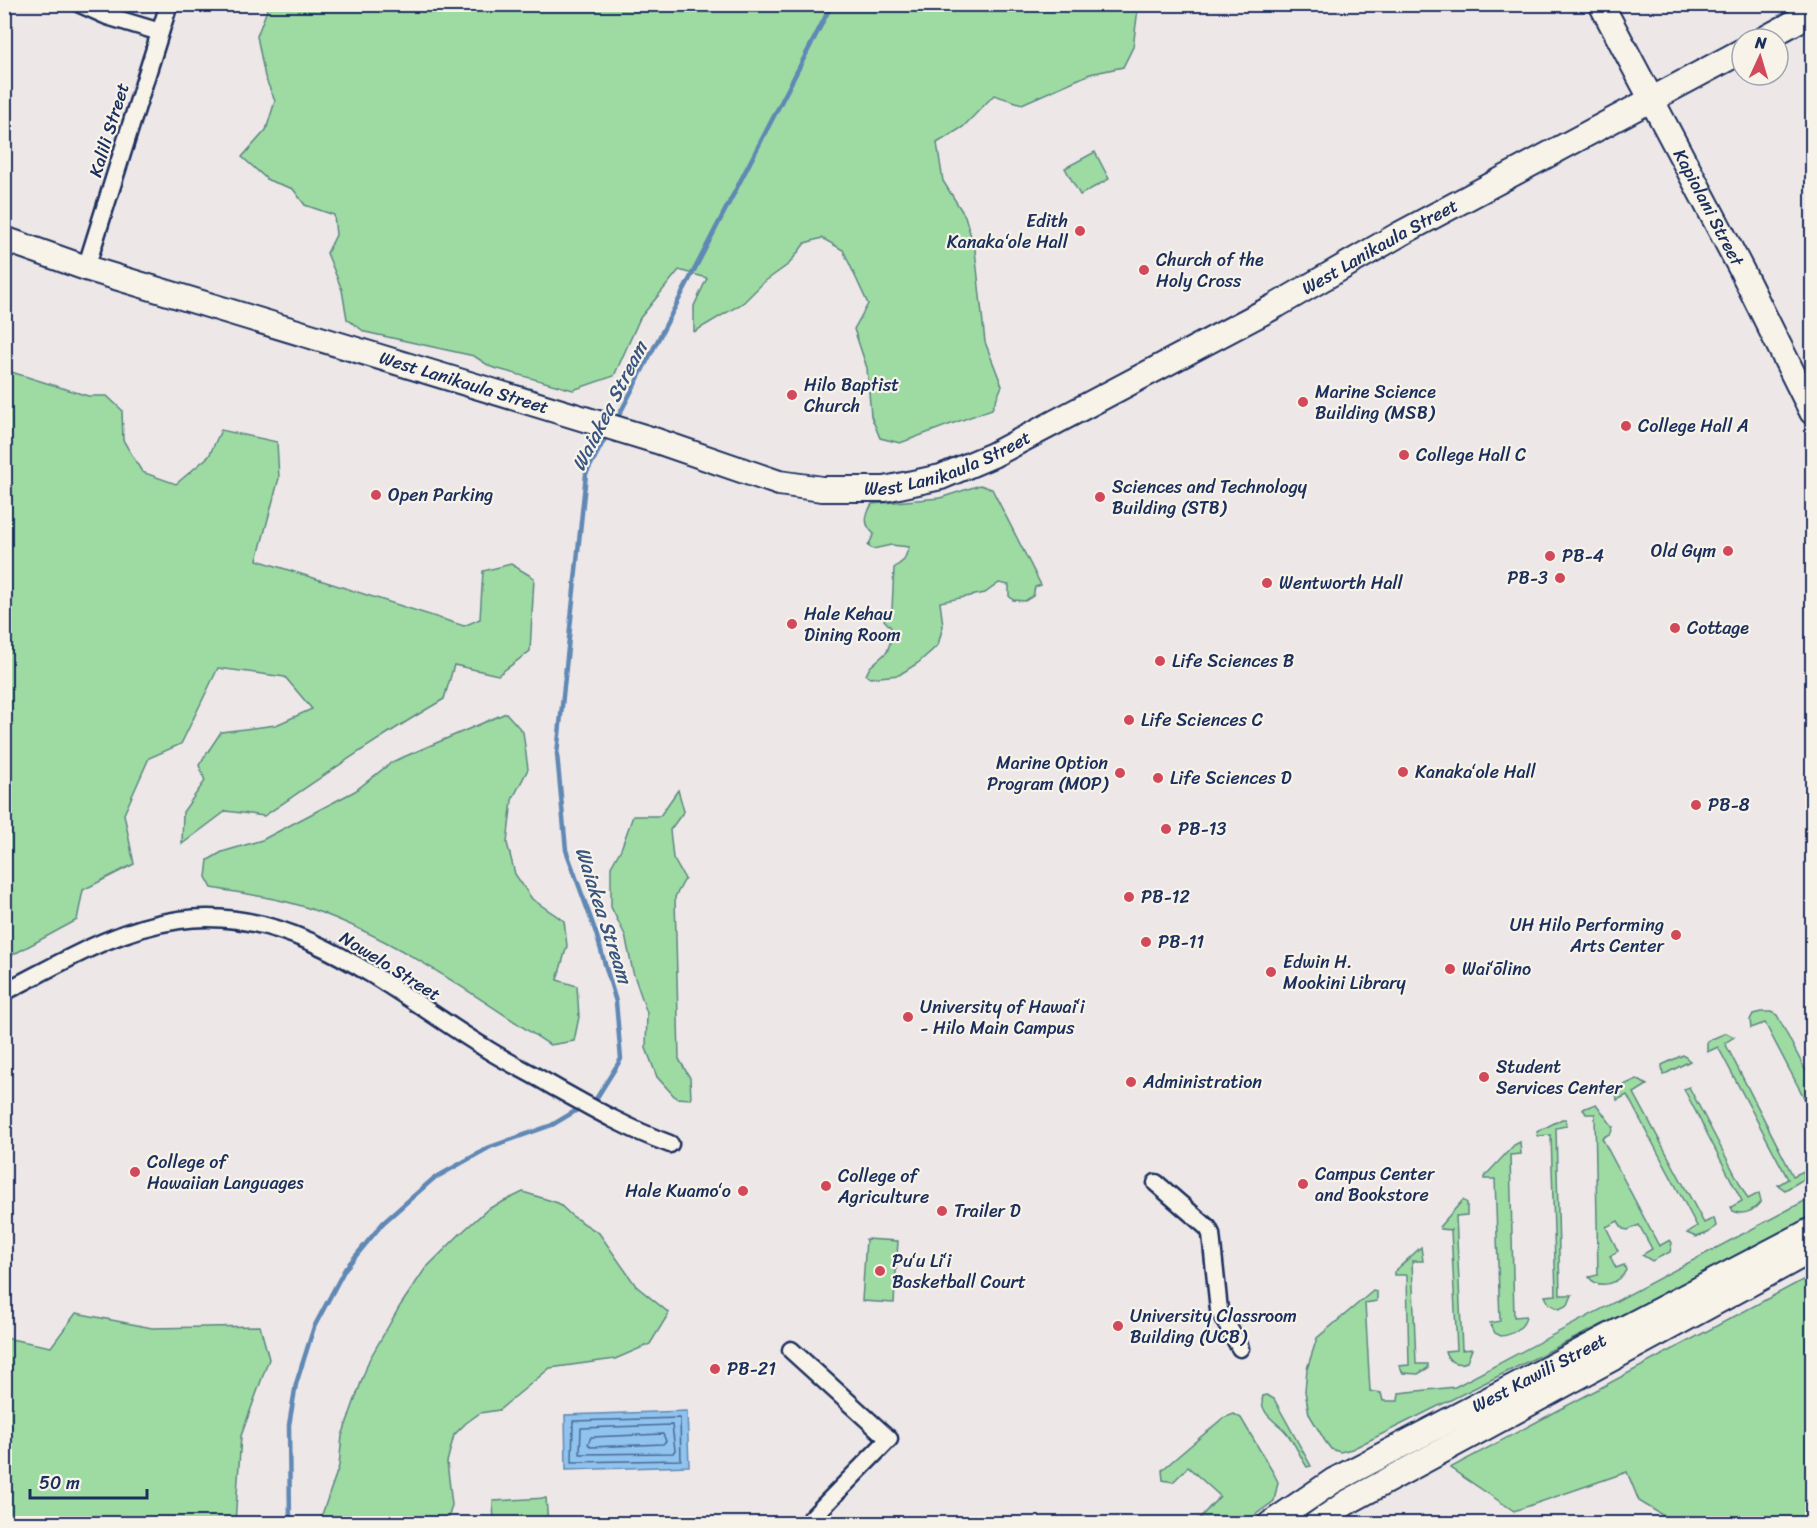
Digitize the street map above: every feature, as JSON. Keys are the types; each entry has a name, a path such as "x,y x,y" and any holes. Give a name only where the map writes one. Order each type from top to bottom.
{"street":[{"path":"80,4 107,16 160,32"},
{"name":"Kalili Street","path":"86,268 169,4"},
{"name":"Kapiolani Street","path":"1601,4 1812,412"},
{"path":"1786,27 1812,13"},
{"name":"West Lanikaula Street","path":"4,239 86,268 657,441 779,483 822,489 885,489 941,477 993,455 1278,305 1400,234 1730,58"},
{"name":"Nowelo Street","path":"4,992 88,948 148,926 212,917 274,928 331,951 484,1048 612,1121 670,1144"},
{"path":"1156,1183 1210,1232 1219,1310 1240,1348"},
{"name":"West Kawili Street","path":"1270,1524 1332,1481 1812,1230"},
{"name":"West Kawili Street","path":"1316,1524 1346,1503 1812,1250"},
{"path":"791,1350 889,1439 806,1524"}],"green space":[{"path":"1136,4 1138,9 1133,47 1123,67 1090,74 1022,104 994,95 963,127 937,143 943,181 965,216 975,250 985,342 1002,386 992,409 900,443 880,438 871,416 867,368 854,329 868,304 843,250 822,238 805,243 789,264 764,282 743,303 694,332 694,306 707,278 679,270 640,318 614,376 573,390 491,367 474,356 365,332 347,319 342,290 327,253 336,235 334,215 305,205 293,189 268,180 242,157 266,130 275,101 265,77 257,36 269,5"},
{"path":"1095,152 1109,179 1080,195 1065,168"},
{"path":"5,370 88,396 107,396 122,410 123,440 142,472 176,484 209,456 221,430 277,442 279,478 257,560 464,626 480,619 483,571 511,564 534,578 530,651 498,675 454,665 444,699 375,741 264,816 226,811 182,844 183,812 205,781 199,765 221,732 276,725 312,709 285,677 218,668 181,744 149,758 124,814 134,864 83,890 77,920 5,959"},
{"path":"980,485 992,489 1041,585 1035,587 1033,596 1025,601 1013,600 1009,596 1009,585 999,583 985,593 940,602 943,626 938,645 918,663 899,675 870,678 866,675 870,667 887,652 894,631 884,620 892,609 894,568 904,560 909,547 891,545 873,549 868,546 874,534 866,520 872,504 940,498"},
{"path":"506,713 523,732 528,769 512,800 507,843 515,874 532,899 564,921 567,946 557,980 577,986 579,1017 574,1041 550,1045 405,952 343,922 287,902 212,888 206,877 208,860 222,852 262,840 355,791 392,762"},
{"path":"678,790 684,811 670,830 673,858 685,879 675,897 679,1059 690,1078 691,1099 676,1098 657,1077 646,1048 647,1013 633,972 625,935 611,907 611,867 621,849 633,816 660,816"},
{"path":"1771,1012 1777,1015 1812,1083 1812,1113 1765,1023 1751,1028 1750,1020 1753,1014"},
{"path":"1726,1033 1734,1037 1725,1043 1793,1176 1804,1171 1804,1179 1785,1190 1778,1185 1788,1179 1718,1047 1707,1052 1707,1041"},
{"path":"1683,1055 1690,1061 1663,1075 1662,1065"},
{"path":"1637,1079 1647,1085 1634,1093 1704,1223 1714,1218 1716,1226 1708,1233 1696,1237 1687,1233 1697,1226 1627,1095 1617,1100 1616,1092 1619,1087"},
{"path":"1689,1087 1748,1199 1759,1193 1761,1201 1748,1212 1733,1211 1731,1207 1742,1201 1684,1089"},
{"path":"1596,1104 1613,1127 1611,1133 1602,1138 1659,1246 1670,1240 1672,1243 1670,1252 1652,1261 1642,1255 1652,1249 1639,1225 1628,1230 1623,1229 1618,1221 1606,1227 1618,1251 1610,1256 1616,1268 1624,1265 1626,1270 1619,1279 1609,1284 1598,1283 1589,1277 1598,1275 1595,1114 1586,1114 1583,1109"},
{"path":"1566,1119 1566,1126 1556,1128 1560,1295 1572,1295 1568,1305 1559,1309 1549,1304 1545,1296 1556,1295 1551,1135 1538,1136 1537,1132"},
{"path":"1520,1142 1521,1154 1510,1155 1514,1317 1526,1316 1523,1324 1517,1330 1501,1336 1495,1333 1490,1323 1500,1321 1495,1179 1484,1179 1484,1177 1514,1145"},
{"path":"523,1192 558,1203 572,1216 599,1233 636,1286 669,1313 650,1344 615,1359 550,1368 499,1410 480,1413 466,1423 454,1435 447,1462 452,1505 447,1523 319,1523 339,1466 342,1436 369,1360 400,1306 425,1269 460,1234 488,1209"},
{"path":"1812,1197 1812,1220 1352,1449 1340,1452 1331,1449 1309,1414 1305,1391 1307,1369 1317,1338 1373,1291 1377,1292 1377,1301 1365,1303 1370,1391 1381,1393 1383,1401 1398,1401 1399,1393 1455,1387"},
{"path":"1463,1200 1467,1203 1467,1215 1456,1216 1462,1350 1472,1349 1467,1362 1460,1364 1453,1362 1445,1351 1457,1350 1451,1230 1441,1229 1440,1226"},
{"name":"Puʻu Liʻi Basketball Court","path":"866,1239 898,1241 894,1303 862,1301"},
{"path":"1421,1247 1423,1261 1412,1261 1416,1364 1428,1364 1428,1368 1418,1374 1403,1373 1399,1366 1409,1365 1407,1275 1394,1275 1394,1272"},
{"path":"1812,1275 1812,1523 1675,1523 1639,1501 1627,1472 1514,1511 1450,1468"},
{"path":"76,1313 152,1328 260,1326 269,1359 241,1436 235,1523 5,1523 5,1338 51,1347"},
{"path":"1267,1395 1274,1399 1311,1466 1307,1467 1284,1430 1265,1411 1262,1402 1263,1396"},
{"path":"1234,1414 1241,1418 1278,1482 1274,1501 1244,1523 1195,1523 1220,1496 1188,1467 1173,1482 1163,1480 1162,1470 1223,1418"},
{"path":"546,1498 548,1523 494,1523 493,1501"}],"water":[{"path":"687,1411 689,1466 566,1470 565,1415"}],"waterway":[{"name":"Waiakea Stream","path":"616,421 832,4"},
{"name":"Waiakea Stream","path":"590,1103 596,1099 621,1059 616,1002 596,933 566,850 557,754 586,474 608,433"},
{"name":"Waiakea Stream","path":"290,1524 289,1425 296,1384 314,1327 345,1269 383,1223 433,1179 490,1147 552,1125 582,1107"}],"place":[{"name":"Edith Kanaka‘ole Hall","path":"1080,231"},
{"name":"Church of the Holy Cross","path":"1144,270"},
{"name":"Hilo Baptist Church","path":"792,395"},
{"name":"Marine Science Building (MSB)","path":"1303,402"},
{"name":"College Hall A","path":"1626,426"},
{"name":"College Hall C","path":"1404,455"},
{"name":"Open Parking","path":"376,495"},
{"name":"Sciences and Technology Building (STB)","path":"1100,497"},
{"name":"Old Gym","path":"1728,551"},
{"name":"PB-4","path":"1550,556"},
{"name":"PB-3","path":"1560,578"},
{"name":"Wentworth Hall","path":"1267,583"},
{"name":"Hale Kehau Dining Room","path":"792,624"},
{"name":"Cottage","path":"1675,628"},
{"name":"Life Sciences B","path":"1160,661"},
{"name":"Life Sciences C","path":"1129,720"},
{"name":"Kanakaʻole Hall","path":"1403,772"},
{"name":"Marine Option Program (MOP)","path":"1120,773"},
{"name":"Life Sciences D","path":"1158,778"},
{"name":"PB-8","path":"1696,805"},
{"name":"PB-13","path":"1166,829"},
{"name":"PB-12","path":"1129,897"},
{"name":"UH Hilo Performing Arts Center","path":"1676,935"},
{"name":"PB-11","path":"1146,942"},
{"name":"Waiʻōlino","path":"1450,969"},
{"name":"Edwin H. Mookini Library","path":"1271,972"},
{"name":"University of Hawaiʻi - Hilo Main Campus","path":"908,1017"},
{"name":"Student Services Center","path":"1484,1077"},
{"name":"Administration","path":"1131,1082"},
{"name":"College of Hawaiian Languages","path":"135,1172"},
{"name":"Campus Center and Bookstore","path":"1303,1184"},
{"name":"College of Agriculture","path":"826,1186"},
{"name":"Hale Kuamoʻo","path":"743,1191"},
{"name":"Trailer D","path":"942,1211"},
{"name":"Puʻu Liʻi Basketball Court","path":"880,1271"},
{"name":"University Classroom Building (UCB)","path":"1118,1326"},
{"name":"PB-21","path":"715,1369"}]}
